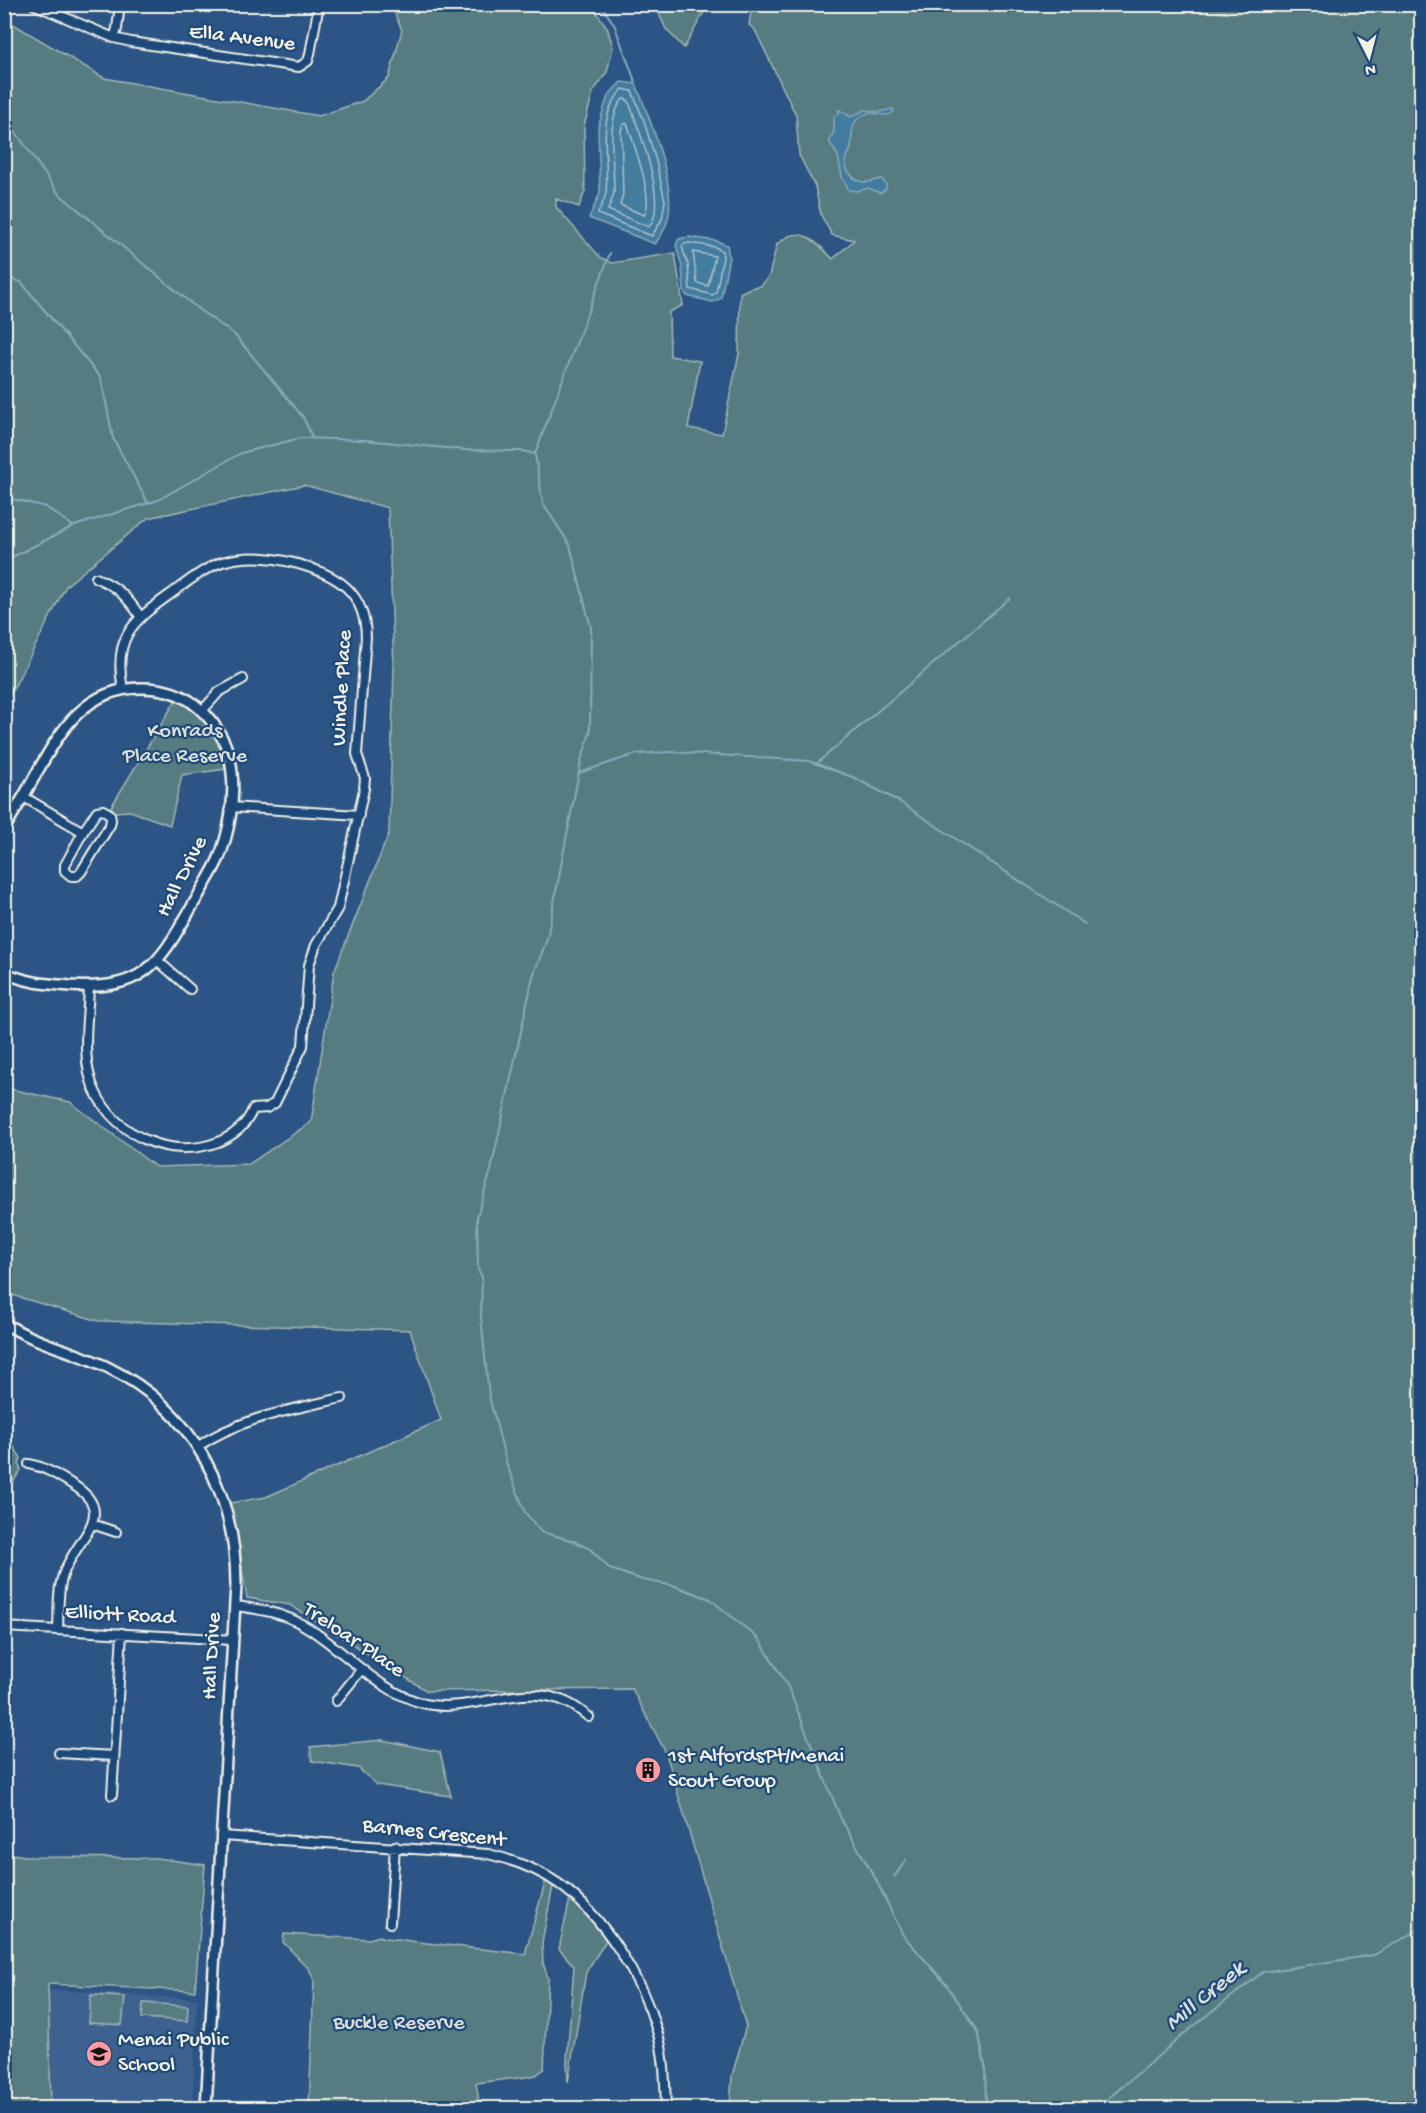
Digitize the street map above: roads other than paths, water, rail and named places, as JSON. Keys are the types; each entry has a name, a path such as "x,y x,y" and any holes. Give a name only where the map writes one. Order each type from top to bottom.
{"street":[{"name":"Ella Avenue","path":"33,4 114,38 299,67 308,61 319,4"},
{"path":"114,38 120,4"},
{"name":"Windle Place","path":"89,987 86,1048 88,1073 99,1100 110,1115 140,1138 164,1146 200,1147 234,1134 249,1119 254,1109 267,1108 275,1103 303,1046 309,965 316,945 338,908 365,783 357,754 366,627 357,600 335,577 316,569 258,556 222,562 205,570 140,616 129,629 122,646 119,669 123,690"},
{"path":"96,578 124,594 140,616"},
{"path":"202,711 219,692 243,679"},
{"name":"Hall Drive","path":"4,829 72,718 96,699 123,690 139,688 165,690 187,699 202,711 216,728 228,749 232,772 230,807 226,836 219,859 158,961 127,981 103,987 33,983 4,972"},
{"path":"24,797 83,832"},
{"path":"230,807 358,815"},
{"path":"105,810 110,814 110,825 81,872 77,876 71,876 66,873 65,867 83,832 97,811 105,810"},
{"path":"158,961 190,988"},
{"name":"Hall Drive","path":"4,1323 40,1341 91,1360 135,1383 159,1402 180,1423 197,1447 215,1479 229,1515 236,1560 235,1606 206,2109"},
{"path":"197,1447 213,1437 267,1416 342,1398"},
{"path":"29,1464 42,1467 85,1492 90,1497 94,1508 92,1524 62,1577 58,1630"},
{"path":"92,1524 116,1532"},
{"name":"Treloar Place","path":"235,1606 263,1610 286,1617 306,1627 395,1693 424,1704 457,1705 536,1695 566,1701 589,1717"},
{"name":"Elliott Road","path":"4,1627 233,1640"},
{"path":"112,1795 122,1634"},
{"path":"336,1701 361,1670"},
{"path":"59,1753 114,1756"},
{"name":"Barnes Crescent","path":"221,1836 488,1854 524,1864 547,1876 561,1885 601,1924 644,1994 658,2033 666,2109"},
{"path":"390,1923 395,1846"}],"water":[{"path":"621,82 636,84 654,132 669,188 668,219 655,244 589,218 600,193 598,127 608,96"},
{"path":"893,109 894,112 888,115 869,113 858,118 853,127 851,148 845,161 848,171 856,180 865,182 882,179 886,184 886,189 880,193 868,188 857,191 849,190 842,177 838,156 830,143 834,132 834,116 838,115 839,110 851,117 864,110 879,112"},
{"path":"689,237 717,241 727,245 729,257 721,298 713,302 687,296 684,291 682,267 676,245 679,239"}],"waterway":[{"path":"600,4 614,24 636,84"},
{"path":"4,115 58,193 198,309 234,334 303,417 312,437"},
{"path":"610,253 535,454 543,504 570,545 591,628 590,733 581,761 547,939 533,976 491,1170 477,1217 478,1270 482,1277 481,1317 489,1396 507,1465 525,1512 541,1532 574,1541 590,1549 610,1569 643,1580 675,1586 710,1599 759,1639 788,1687 841,1819 874,1876 903,1935 946,1984 978,2031 985,2066 986,2108"},
{"path":"4,277 21,282 101,378 113,438 148,503"},
{"path":"4,561 74,526 158,500 241,453 301,438 365,440 465,450 522,451 535,454"},
{"path":"4,497 46,507 73,526"},
{"path":"816,764 1010,598"},
{"path":"579,773 636,754 672,752 809,761 855,778 900,802 1085,924"},
{"path":"894,1877 906,1860"},
{"name":"Mill Creek","path":"1097,2108 1190,2029 1263,1972 1374,1955 1422,1928"}],"place":[{"name":"1st AlfordsPt/Menai Scout Group","path":"648,1770"},
{"name":"Menai Public School","path":"99,2054"}],"park label":[{"name":"Konrads Place Reserve","path":"185,744"},
{"name":"Buckle Reserve","path":"399,2024"}]}
